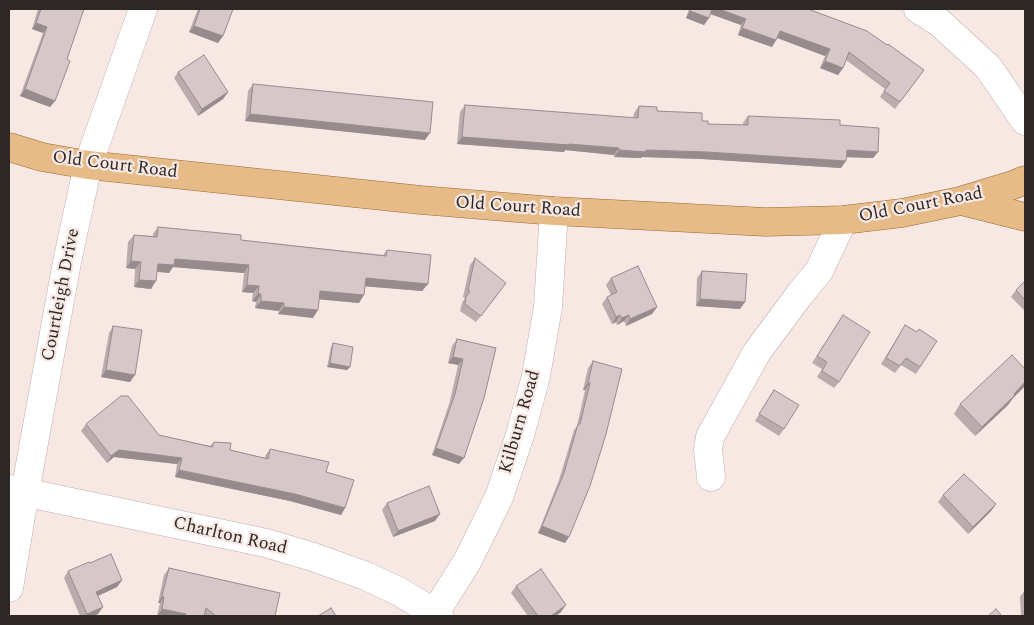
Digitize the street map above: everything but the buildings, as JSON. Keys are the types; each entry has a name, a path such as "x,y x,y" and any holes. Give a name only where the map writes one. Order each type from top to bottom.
{"main road":[{"name":"Old Court Road","path":"9,148 42,157 88,165 421,200 554,211 766,222 843,220 902,213 960,201 1025,180"},
{"path":"960,201 1025,217"}],"street":[{"name":"Courtleigh Drive","path":"9,588 17,490 88,165 143,9"},
{"path":"918,9 940,23 988,68 1025,120"},
{"name":"Kilburn Road","path":"436,615 468,560 499,497 520,435 536,376 548,306 554,211"},
{"path":"711,477 708,449 710,436 757,352 800,294 820,271 843,220"},
{"name":"Charlton Road","path":"17,490 266,544 312,557 366,576 400,592 436,615"}]}
